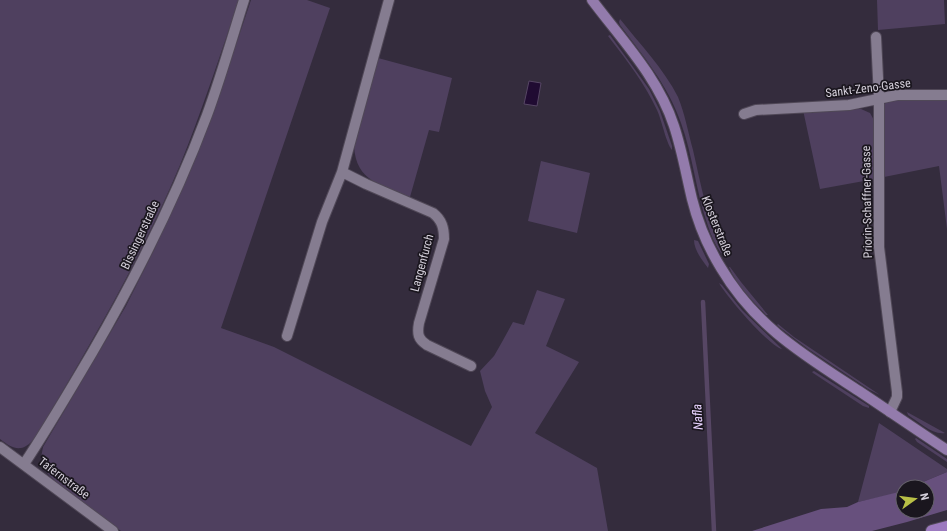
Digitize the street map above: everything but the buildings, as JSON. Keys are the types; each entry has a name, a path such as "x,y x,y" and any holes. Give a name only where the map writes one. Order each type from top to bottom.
{"highway":[{"path":"932,531 947,527"}],"main road":[{"name":"Klosterstraße","path":"592,0 637,59 660,94 672,120 680,146 692,199 700,224 711,251 741,298 769,328 783,339 947,450"}],"street":[{"name":"Bissingerstraße","path":"24,464 86,364 121,303 150,247 186,167 207,115 244,0"},
{"path":"287,336 322,222 342,172 389,0"},
{"name":"Priorin-Schaffner-Gasse","path":"876,37 880,98 879,247 897,392 897,397 890,412"},
{"name":"Sankt-Zeno-Gasse","path":"744,114 756,110 849,105 897,95 947,95"},
{"name":"Langenfurch","path":"342,172 439,217 443,226 444,239 418,323 418,335 422,342 427,346 472,366"},
{"name":"Tafernstraße","path":"0,447 112,531"}],"shaded area":[{"path":"0,0 239,0 188,145 148,236 93,338 35,438 22,448 10,446 0,439"},
{"path":"251,0 307,0 330,8 221,328 274,347 471,446 492,407 485,391 480,371 494,356 513,322 524,325 537,290 565,299 546,346 579,362 535,433 597,468 608,531 121,531 65,489 46,472 41,464 43,447 126,306 154,250 191,169 213,113"},
{"path":"877,0 944,0 945,24 878,30"},
{"path":"620,19 659,66 678,97 683,110 708,214 722,252 721,253 712,236 704,213 689,148 676,109 654,71 620,25"},
{"path":"610,35 649,89 660,111 672,150 652,100 636,74 608,36"},
{"path":"378,58 452,78 439,132 429,130 410,197 380,185 365,175 356,158 354,146"},
{"path":"529,81 541,83 537,106 524,104"},
{"path":"891,100 947,100 947,229 939,166 884,177 883,175 884,104"},
{"path":"861,109 870,113 875,122 875,179 820,189 803,110"},
{"path":"541,161 590,173 577,233 528,221"},
{"path":"694,240 698,241 709,264 708,268 697,251"},
{"path":"729,267 768,315 766,315 745,292 732,274"},
{"path":"719,283 742,310 782,349 776,346 758,330 739,309"},
{"path":"778,324 794,337 880,395 868,389 808,349 779,327 777,325"},
{"path":"814,371 869,406 869,408 863,406 812,372"},
{"path":"907,412 945,433 930,430 908,415"},
{"path":"879,423 947,469 947,472 930,479 895,479 895,494 858,502"},
{"path":"916,438 947,459 947,462 917,442 915,439"},
{"path":"947,472 947,510 935,514 935,479 930,479"},
{"path":"895,493 895,519 917,519 872,531 752,531 821,509 847,507 858,502"}],"waterway":[{"name":"Nafla","path":"703,302 714,531"}]}
